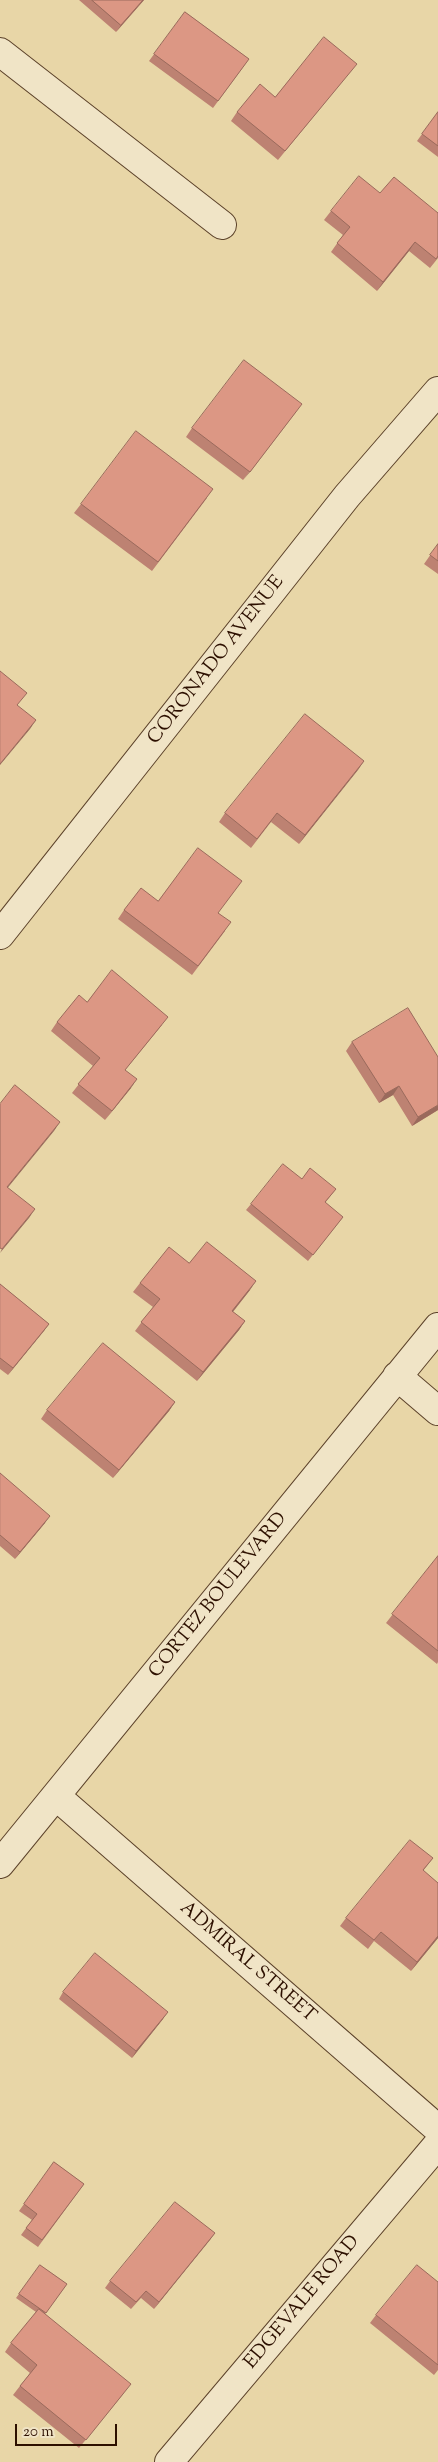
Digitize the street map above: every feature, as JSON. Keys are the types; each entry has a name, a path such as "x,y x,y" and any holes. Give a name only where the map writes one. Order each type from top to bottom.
{"street":[{"path":"0,52 222,225"},
{"name":"CORONADO AVENUE","path":"0,935 347,496 438,391"},
{"name":"CORTEZ BOULEVARD","path":"0,1864 438,1327"},
{"path":"397,1376 438,1411"},
{"name":"ADMIRAL STREET","path":"56,1796 438,2129"},
{"name":"EDGEVALE ROAD","path":"169,2462 438,2144"}],"building":[{"path":"92,0 143,0 121,25"},
{"path":"185,12 249,59 218,101 154,54"},
{"path":"324,37 357,64 285,151 237,112 260,84 275,97"},
{"path":"438,112 438,146 422,134"},
{"path":"359,176 380,193 394,177 438,213 438,256 436,259 415,242 383,282 337,243 350,227 331,211"},
{"path":"244,360 302,404 250,472 192,428"},
{"path":"136,431 213,489 158,562 81,504"},
{"path":"438,544 438,561 430,555"},
{"path":"0,671 27,693 17,705 36,720 0,764"},
{"path":"305,714 364,761 305,835 277,813 257,839 225,813"},
{"path":"198,848 242,881 218,913 231,922 198,966 124,910 141,888 158,901"},
{"path":"112,970 168,1017 125,1070 137,1079 112,1111 78,1084 100,1058 57,1022 79,995 87,1002"},
{"path":"408,1008 438,1057 438,1105 418,1117 399,1086 385,1094 352,1042"},
{"path":"15,1085 60,1122 7,1187 35,1209 2,1249 0,1248 0,1104"},
{"path":"283,1164 302,1179 310,1168 336,1189 325,1202 343,1217 313,1255 251,1204"},
{"path":"207,1242 256,1281 232,1311 245,1321 203,1372 141,1322 160,1299 140,1283 169,1247 189,1263"},
{"path":"0,1284 49,1324 13,1368 0,1358"},
{"path":"103,1343 175,1402 119,1470 47,1410"},
{"path":"0,1473 50,1516 20,1552 0,1535"},
{"path":"438,1556 438,1651 392,1614"},
{"path":"410,1840 433,1858 423,1870 438,1883 438,1936 417,1962 381,1932 374,1940 346,1918"},
{"path":"95,1953 168,2012 136,2051 63,1992"},
{"path":"54,2162 84,2184 42,2240 26,2228 37,2214 24,2204"},
{"path":"175,2202 215,2233 159,2302 146,2291 136,2302 110,2281"},
{"path":"40,2265 67,2284 46,2313 19,2294"},
{"path":"417,2265 438,2282 438,2365 376,2315"},
{"path":"39,2309 131,2384 86,2440 20,2386 37,2365 11,2343"}]}
